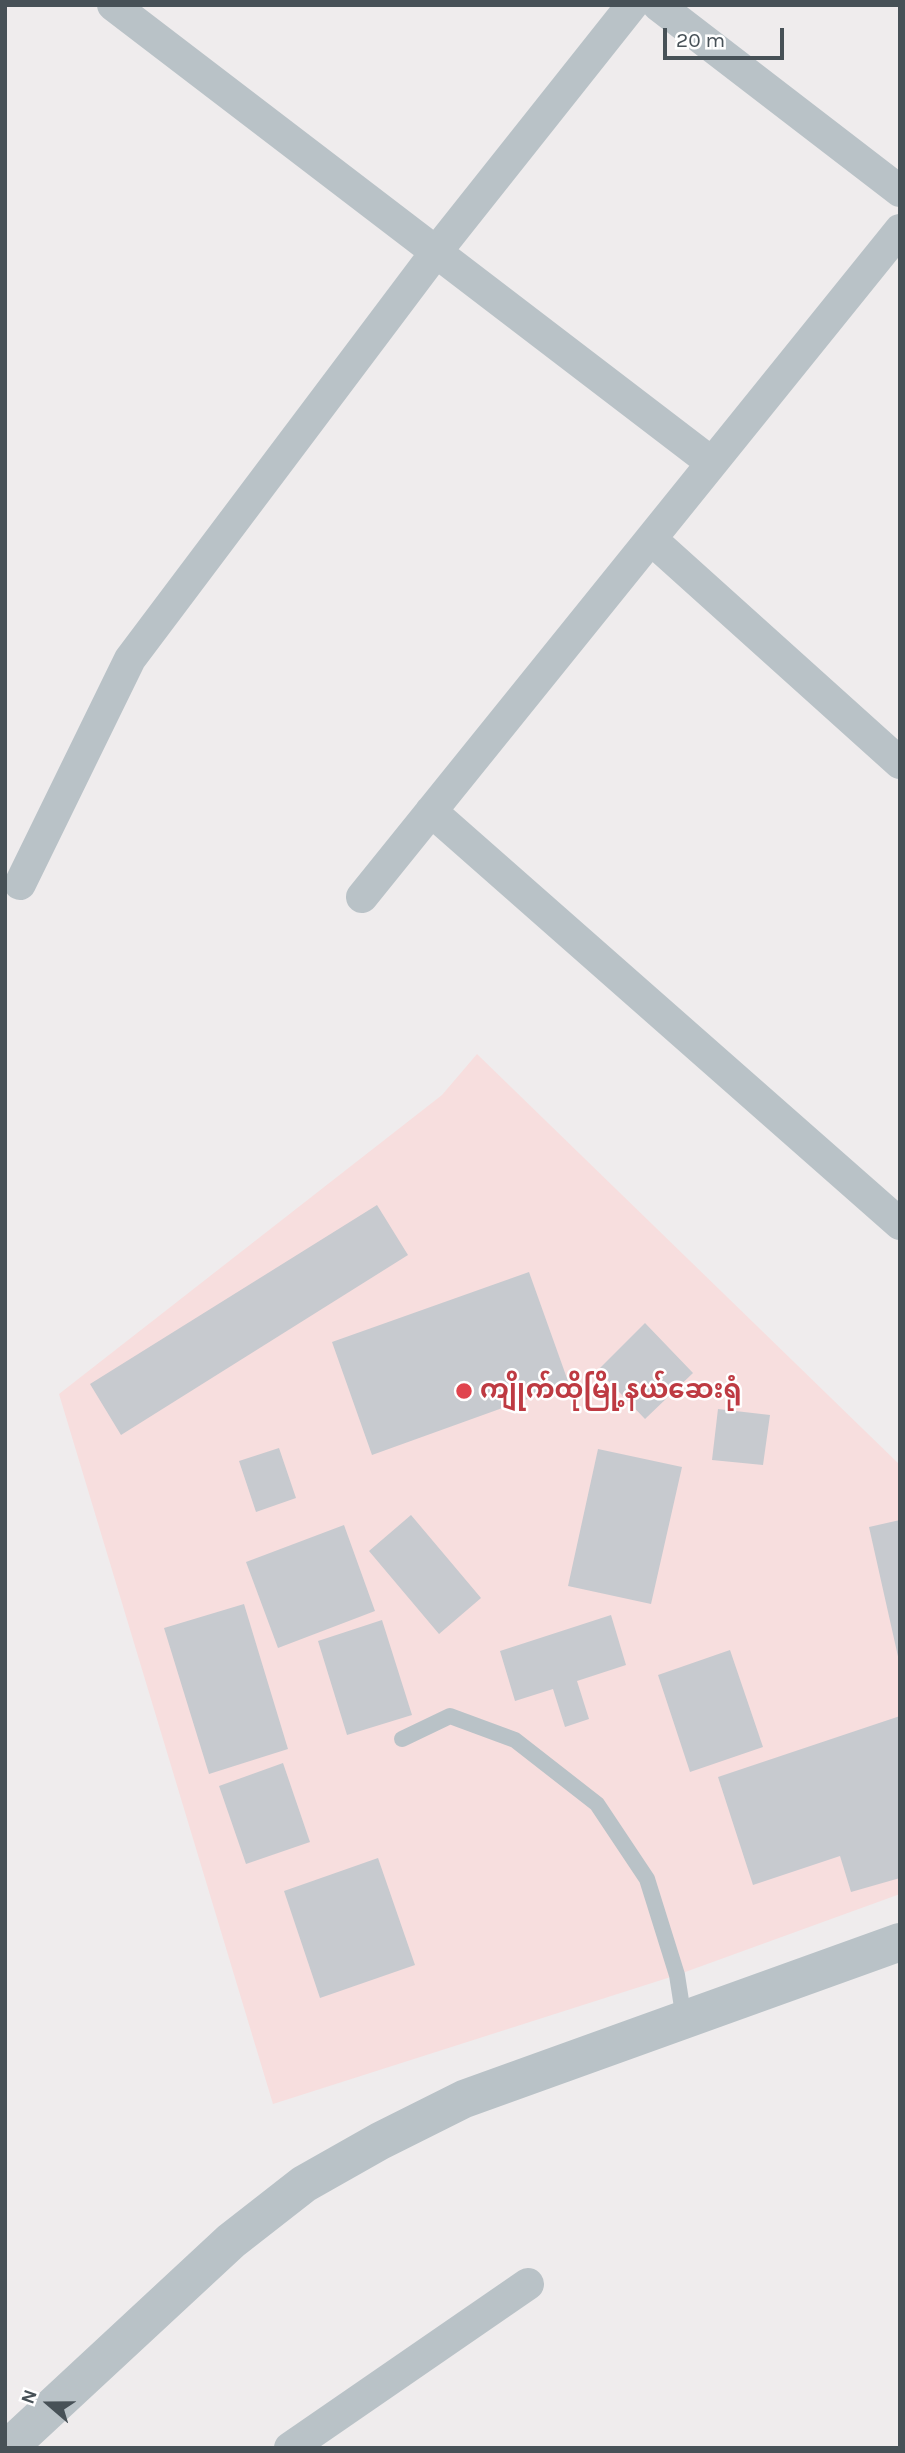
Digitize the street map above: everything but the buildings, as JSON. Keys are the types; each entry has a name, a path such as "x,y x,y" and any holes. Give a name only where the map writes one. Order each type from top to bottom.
{"street":[{"path":"113,5 712,463"},
{"path":"20,884 130,659 436,252 632,5"},
{"path":"658,5 900,191"},
{"path":"362,897 900,230"},
{"path":"651,539 900,763"},
{"path":"431,811 900,1224"},
{"path":"8,2448 231,2241 304,2184 380,2141 464,2099 900,1942"},
{"path":"290,2448 528,2284"}],"lane":[{"path":"402,1739 450,1716 515,1740 597,1804 647,1879 677,1975 684,2020"}],"shaded area":[{"path":"477,1054 900,1465 900,1894 677,1975 273,2104 59,1394 442,1095"}],"place":[{"name":"ကျိုက်ထိုမြို့နယ်ဆေးရုံ","path":"464,1391"}]}
